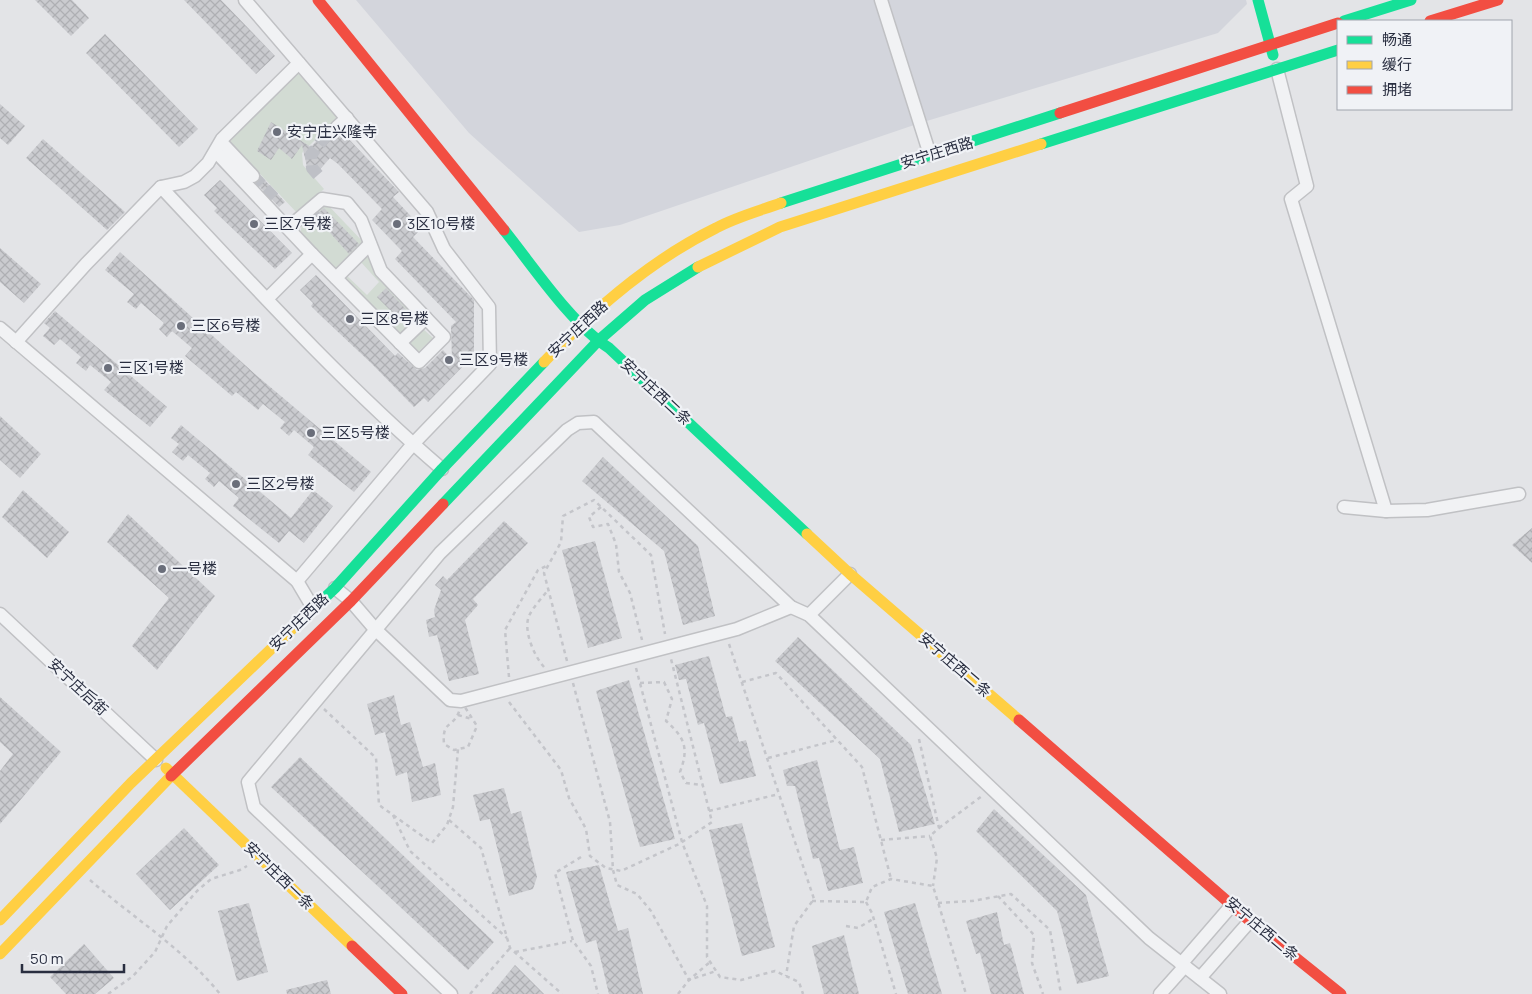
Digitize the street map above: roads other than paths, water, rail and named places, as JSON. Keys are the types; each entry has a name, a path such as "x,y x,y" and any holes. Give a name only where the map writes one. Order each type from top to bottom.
{"main road":[{"name":"安宁庄西二条","path":"318,0 580,324 596,340 609,348 850,574 1250,921 1341,994"},
{"path":"1258,0 1277,69"},
{"path":"1347,20 1411,0"},
{"path":"1433,20 1498,0"},
{"name":"安宁庄西路","path":"0,920 156,760 335,588 442,469 580,324 636,278 675,251 717,227 816,190 1220,63 1337,23"},
{"name":"安宁庄西路","path":"0,954 79,870 173,775 350,601 578,363 596,340 632,309 680,276 712,258 780,227 1337,50"},
{"name":"安宁庄西一条","path":"156,760 402,994"}],"street":[{"path":"245,0 299,62 342,123 427,212 444,249 490,307 490,364 413,444 298,580"},
{"path":"881,0 930,155"},
{"path":"16,342 86,264 161,187 184,182 195,176 219,147 299,62"},
{"path":"1277,69 1306,186 1291,199 1386,511"},
{"path":"219,147 253,176"},
{"path":"219,147 288,228 312,254 419,362 444,337 382,271 362,220 347,203 322,199 309,218 288,228"},
{"path":"161,187 267,299 413,444 442,469"},
{"path":"336,278 370,244"},
{"path":"267,299 312,254"},
{"path":"400,343 426,318"},
{"path":"0,328 298,580 313,608"},
{"path":"451,994 254,807 248,782 440,553 567,430 578,423 594,422 791,607 809,615 1149,938 1220,994"},
{"path":"1344,508 1386,511 1428,510 1519,494"},
{"path":"809,615 850,574"},
{"path":"335,588 450,700 461,701 726,632 791,607"},
{"name":"安宁庄后街","path":"0,614 156,760"},
{"path":"1160,994 1232,905"},
{"path":"1200,978 1250,921"}],"tunnel":[{"path":"318,175 312,168 311,155 324,138 337,127"},
{"path":"253,176 278,202"},
{"path":"313,222 321,214"}],"place":[{"name":"安宁庄兴隆寺","path":"277,132"},
{"name":"三区7号楼","path":"254,224"},
{"name":"3区10号楼","path":"397,224"},
{"name":"三区8号楼","path":"350,319"},
{"name":"三区6号楼","path":"181,326"},
{"name":"三区9号楼","path":"449,360"},
{"name":"三区1号楼","path":"108,368"},
{"name":"三区5号楼","path":"311,433"},
{"name":"三区2号楼","path":"236,484"},
{"name":"一号楼","path":"162,569"}]}
